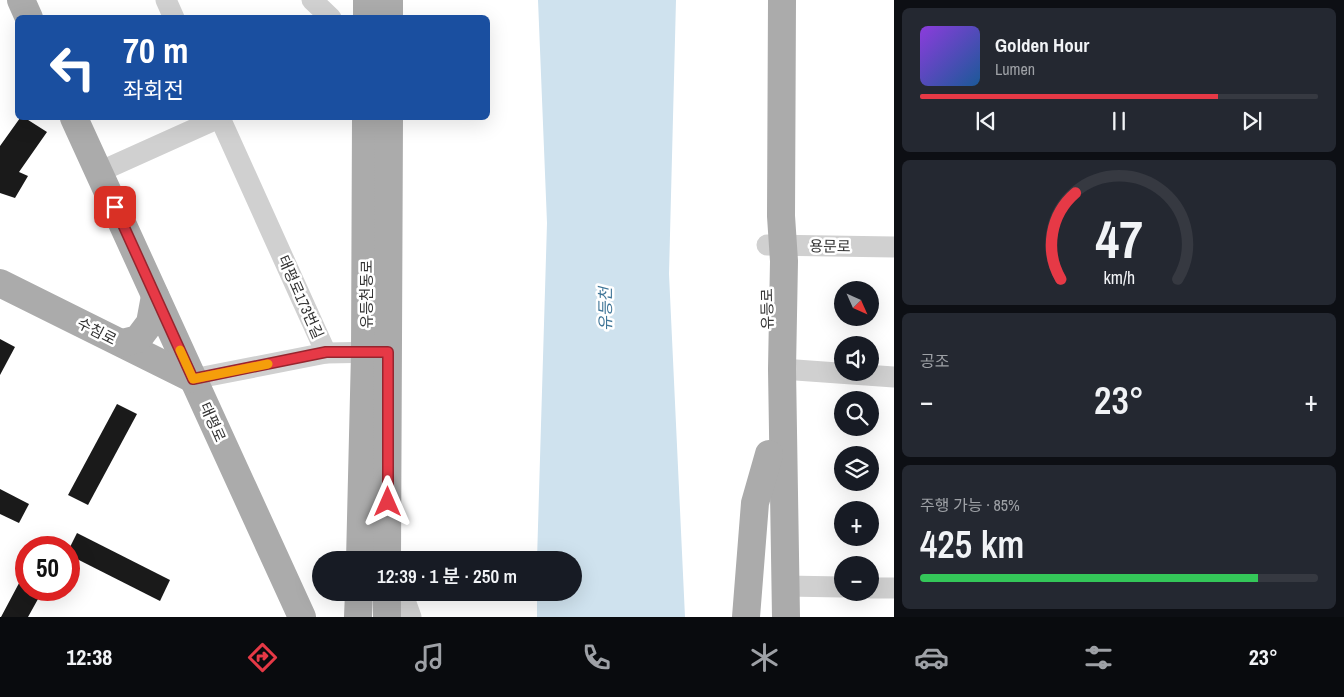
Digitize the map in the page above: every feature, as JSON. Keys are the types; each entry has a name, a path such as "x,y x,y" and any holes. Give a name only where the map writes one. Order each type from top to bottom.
{"main road":[{"path":"21,0 28,15"},
{"path":"367,0 367,15"},
{"path":"389,0 389,15"},
{"name":"유등로","path":"767,0 775,245 782,369 786,617"},
{"name":"유등로","path":"771,617 769,454 775,245 781,216 782,0"},
{"name":"태평로","path":"75,120 302,617"},
{"name":"유등천동로","path":"366,120 388,551"},
{"name":"유등천동로","path":"361,551 377,353 389,120"},
{"name":"수침로","path":"0,283 193,379"},
{"path":"122,343 138,339 150,323 155,296"},
{"path":"746,617 755,504 769,454"},
{"path":"358,617 359,601"},
{"path":"387,601 387,617"}],"street":[{"path":"166,0 173,15"},
{"path":"312,0 328,15"},
{"path":"99,172 216,120"},
{"name":"태평로173번길","path":"193,379 326,352 221,120"},
{"name":"용문로","path":"775,245 894,247"},
{"path":"326,352 377,353"},
{"path":"782,369 894,377"},
{"path":"786,586 834,587"},
{"path":"879,588 894,588"},
{"path":"405,601 410,617"}],"water":[{"name":"유등천","path":"538,0 676,0 669,274 685,617 537,617 537,601 582,601 582,551 537,551 547,223"}],"building":[{"path":"19,120 28,120 47,132 19,172 28,176 15,198 0,193 0,146"},
{"path":"0,339 15,347 0,375"},
{"path":"117,404 137,414 88,505 68,495"},
{"path":"0,489 29,504 19,523 0,514"},
{"path":"77,533 170,580 160,601 80,561 80,536 76,536"},
{"path":"15,591 15,601 37,601 28,617 1,617"}],"slow traffic":[{"path":"180,350 193,379 268,364"}],"route":[{"path":"115,207 193,379 326,352 388,352 388,502"}]}
